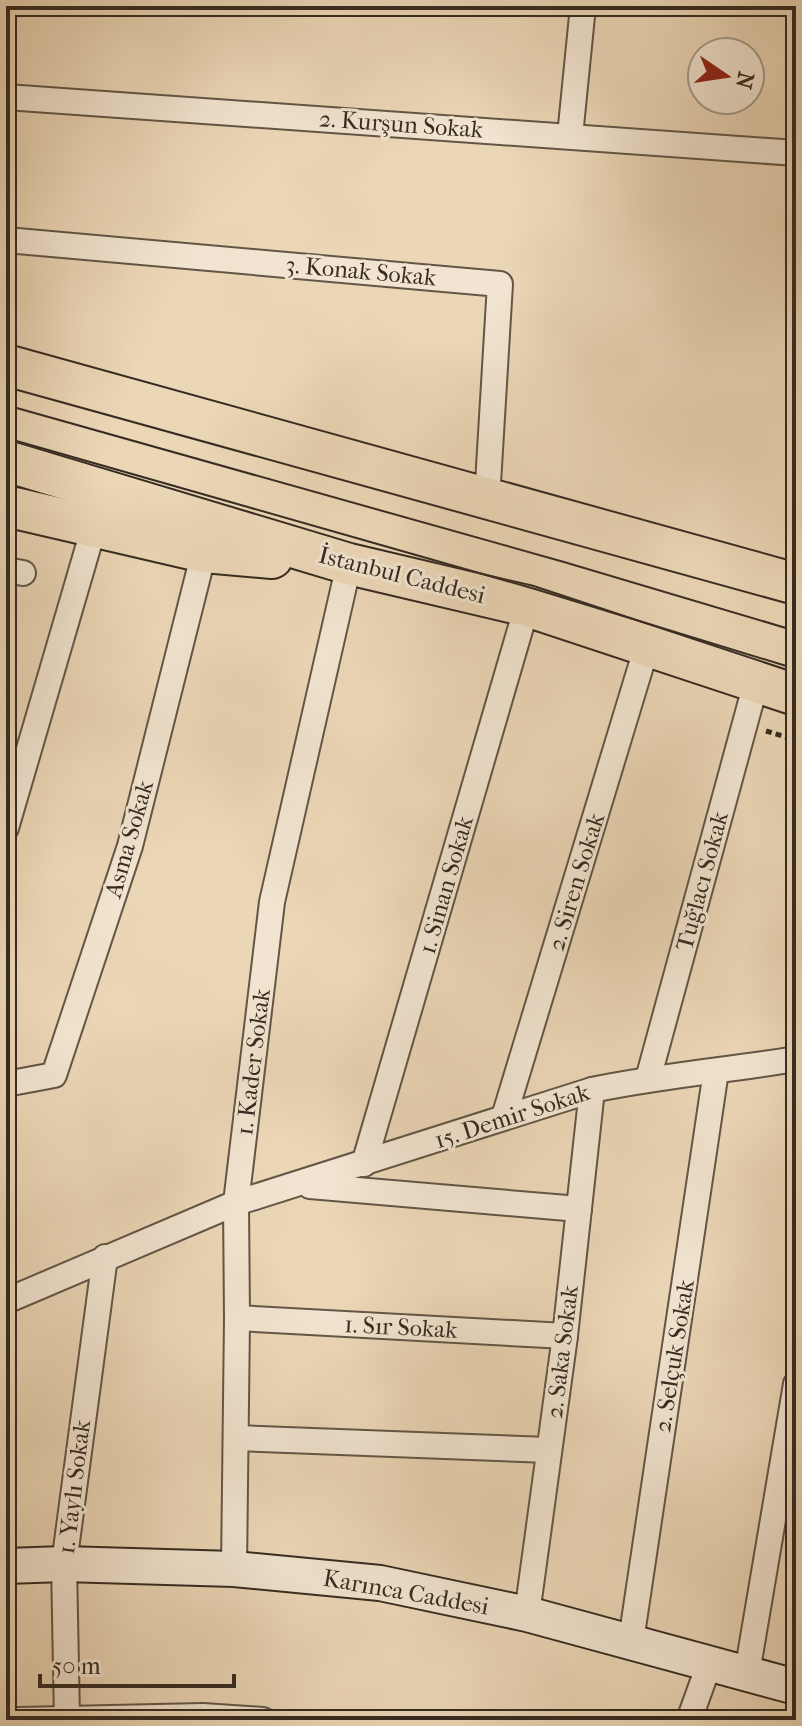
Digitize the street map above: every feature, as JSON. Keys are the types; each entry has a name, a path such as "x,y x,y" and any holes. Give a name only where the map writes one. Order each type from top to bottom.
{"highway":[{"path":"11,365 796,584"},
{"name":"İstanbul Caddesi","path":"6,461 349,564 527,606 796,695"},
{"path":"6,506 204,552 349,564"}],"main road":[{"name":"Karınca Caddesi","path":"6,1566 64,1564 234,1569 380,1583 527,1614 796,1687"}],"street":[{"path":"570,136 583,6"},
{"name":"2. Kurşun Sokak","path":"6,97 796,153"},
{"name":"3. Konak Sokak","path":"6,240 500,284 487,500"},
{"path":"6,828 94,527"},
{"name":"Asma Sokak","path":"6,1084 54,1075 130,846 204,552"},
{"name":"1. Kader Sokak","path":"234,1569 236,1203 272,902 349,564"},
{"name":"1. Sinan Sokak","path":"364,1164 527,606"},
{"name":"2. Siren Sokak","path":"504,1117 647,646"},
{"name":"Tuğlacı Sokak","path":"648,1079 756,683"},
{"name":"15. Demir Sokak","path":"6,1301 236,1203 592,1090 648,1079 796,1059"},
{"name":"2. Selçuk Sokak","path":"631,1641 716,1071"},
{"name":"2. Saka Sokak","path":"527,1614 565,1336 592,1090"},
{"path":"296,1185 579,1209"},
{"name":"1. Yaylı Sokak","path":"81,1719 64,1564 105,1257"},
{"name":"1. Sır Sokak","path":"237,1318 565,1336"},
{"path":"747,1673 796,1384"},
{"path":"236,1438 549,1450"},
{"path":"689,1720 710,1662"},
{"path":"18,1720 263,1720"}],"tram line":[{"path":"6,405 564,562 796,631"},
{"path":"6,438 535,589 796,669"}]}
